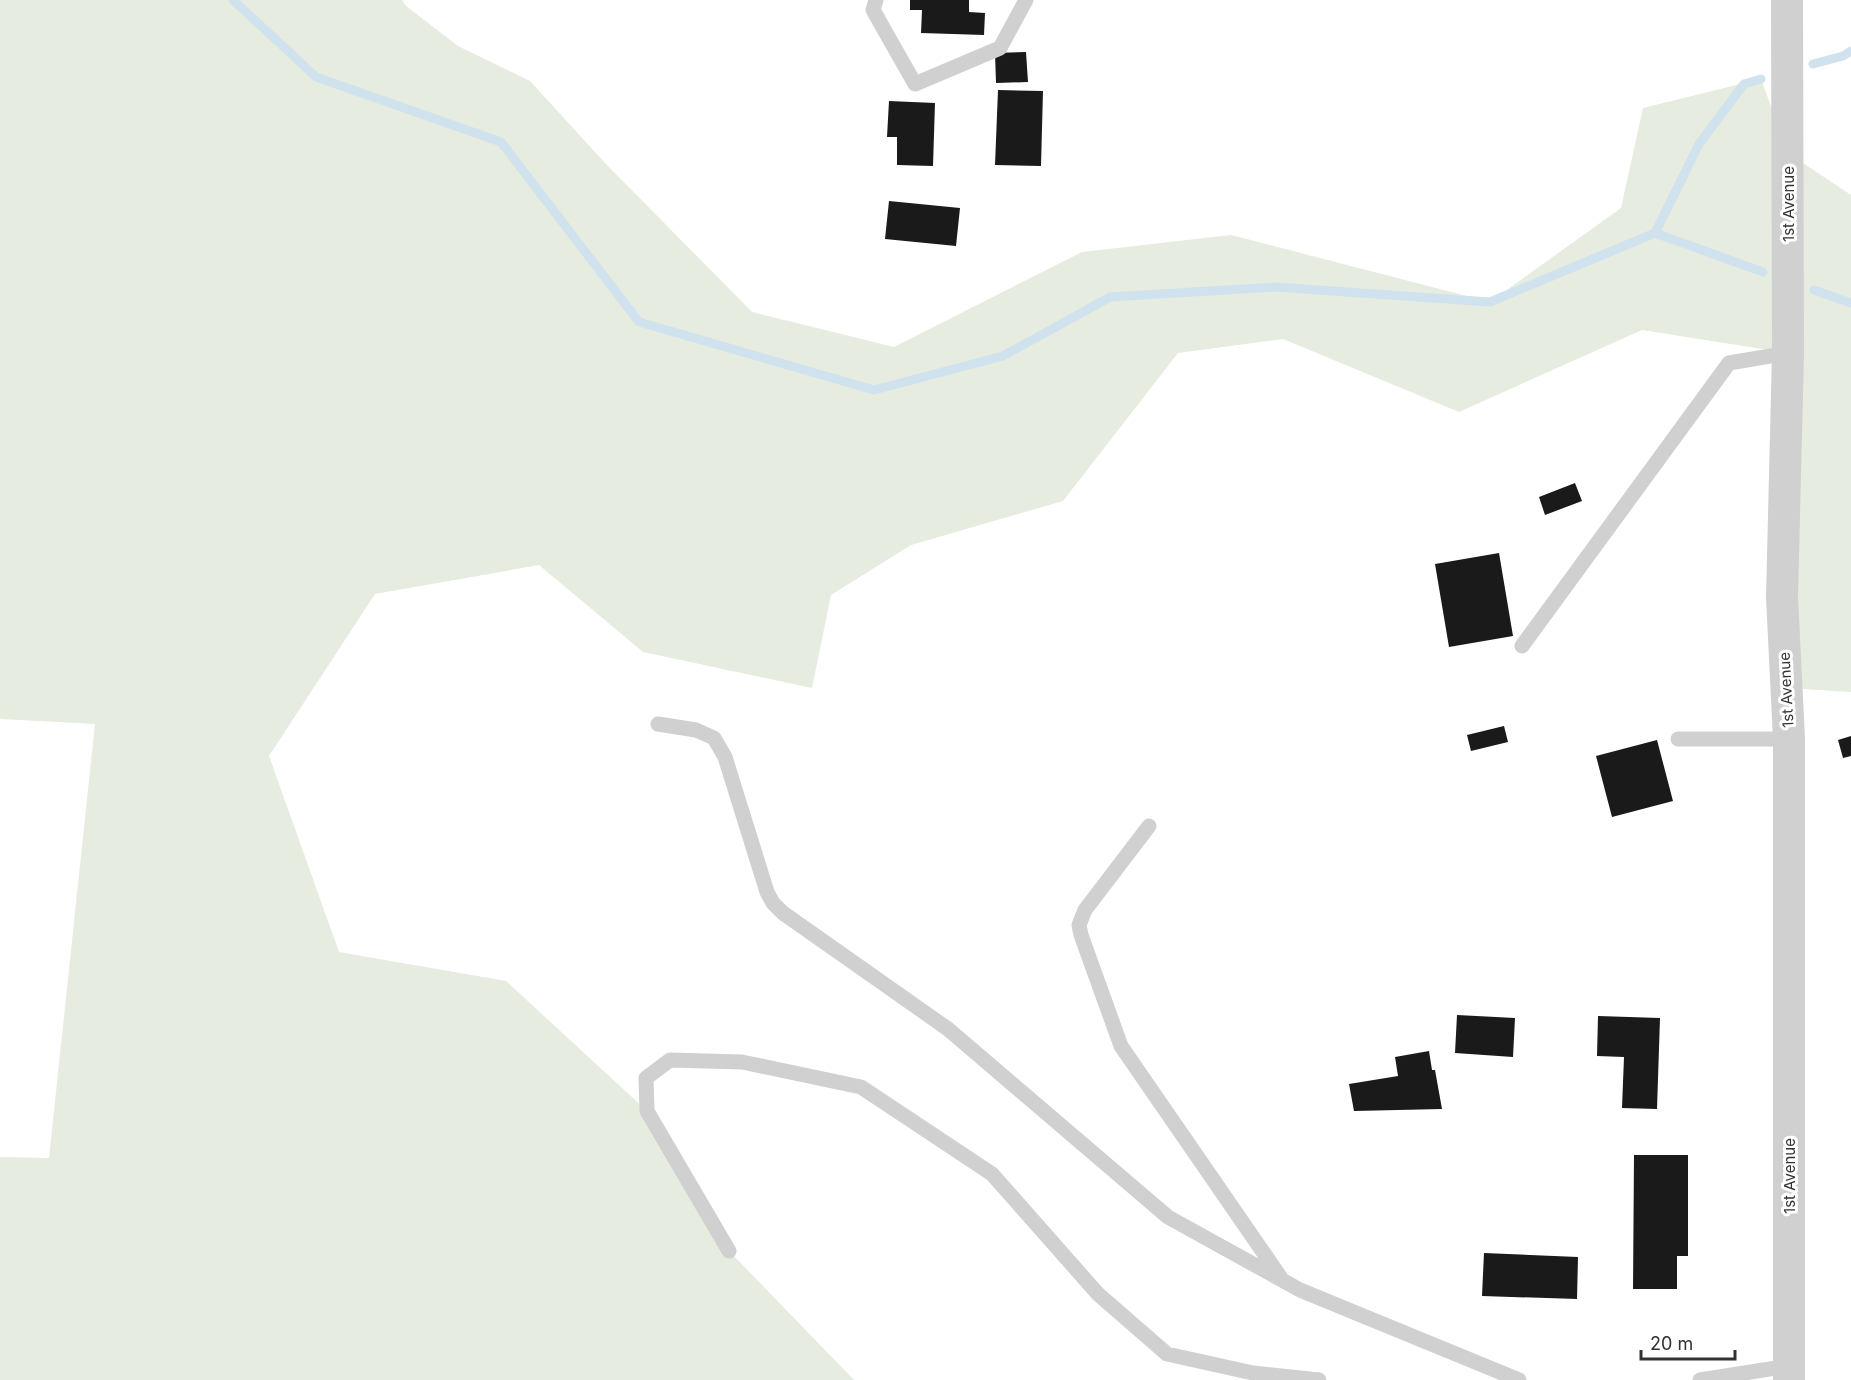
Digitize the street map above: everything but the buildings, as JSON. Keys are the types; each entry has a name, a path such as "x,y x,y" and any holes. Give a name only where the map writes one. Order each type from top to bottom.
{"street":[{"name":"1st Avenue","path":"1787,0 1788,353 1782,597 1789,739 1789,1373"}],"lane":[{"path":"876,0 873,10 915,84 999,48 1026,0"},
{"path":"1522,646 1729,363 1788,353"},
{"path":"657,724 696,730 714,738 725,757 767,892 773,903 783,913 948,1029 1168,1217 1300,1290 1518,1380"},
{"path":"1678,739 1789,739"},
{"path":"1149,826 1085,910 1079,925 1081,935 1121,1046 1283,1280"},
{"path":"729,1251 647,1111 646,1078 670,1060 742,1062 861,1087 992,1174 1098,1294 1167,1354 1253,1372 1319,1380"},
{"path":"1700,1380 1789,1373"}],"shaded area":[{"path":"0,0 402,0 406,6 458,46 530,81 605,163 752,312 894,347 1082,252 1231,235 1490,302 1621,208 1643,108 1761,79 1788,153 1851,195 1851,692 1787,688 1788,353 1642,330 1459,412 1283,339 1178,353 1063,501 911,545 831,595 812,688 643,652 539,565 375,594 269,756 339,952 506,981 647,1111 729,1251 854,1380 0,1380 0,1157 49,1158 95,724 0,719"}],"waterway":[{"path":"233,0 316,77 501,142 639,322 874,390 1003,356 1110,297 1275,287 1490,302 1655,233 1763,272"},
{"path":"1813,64 1843,56 1851,51"},
{"path":"1655,233 1699,144 1744,84 1761,79"},
{"path":"1814,290 1851,303"}]}
